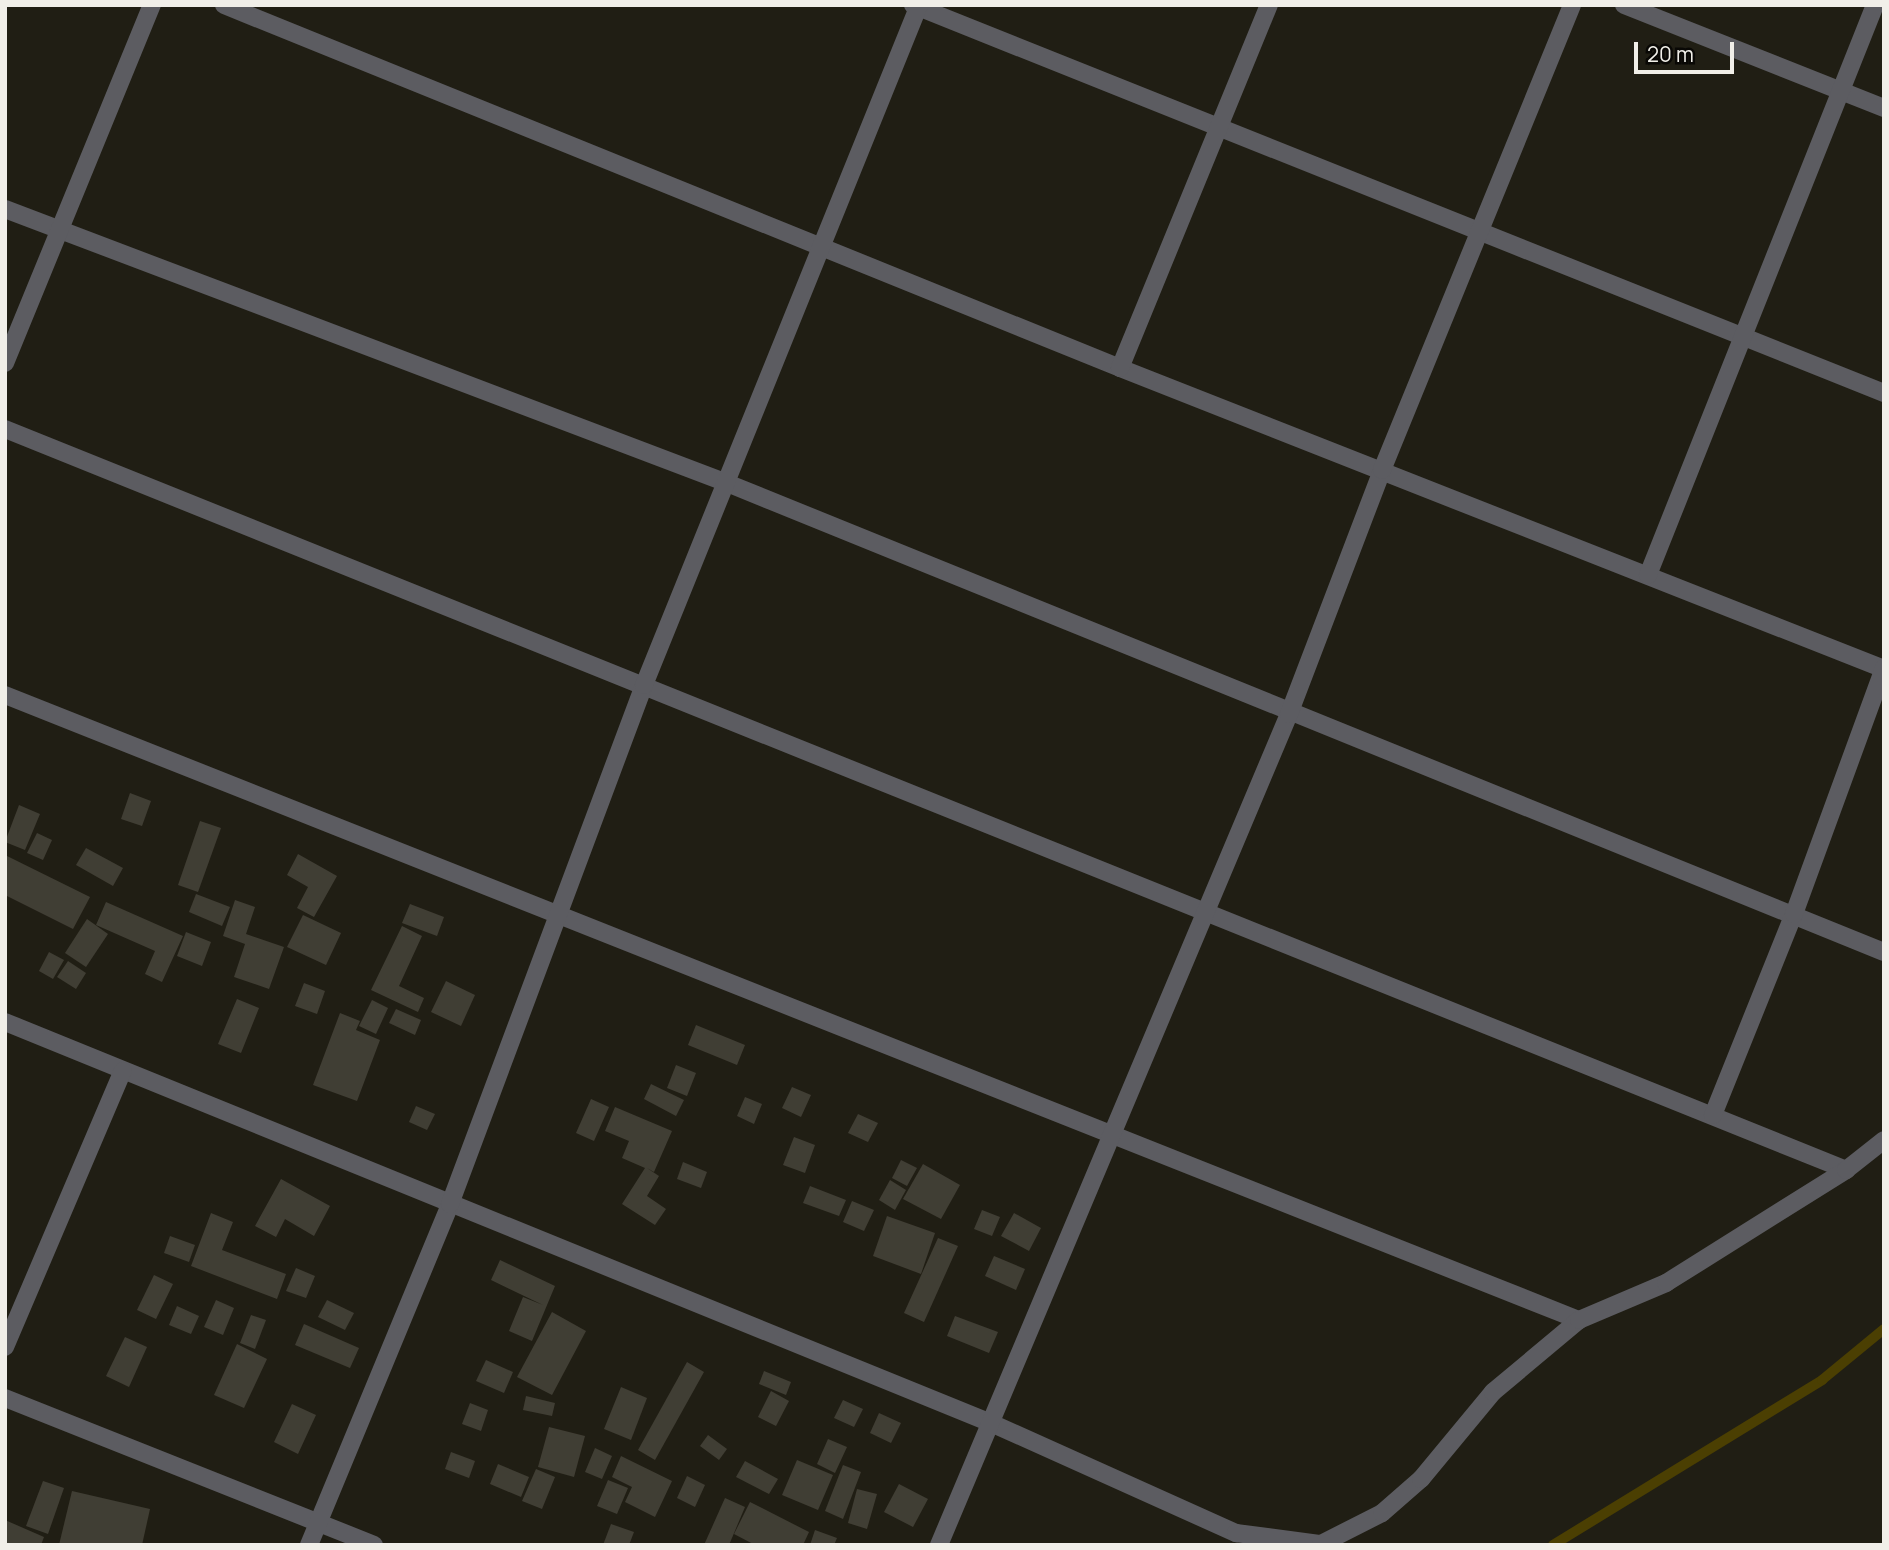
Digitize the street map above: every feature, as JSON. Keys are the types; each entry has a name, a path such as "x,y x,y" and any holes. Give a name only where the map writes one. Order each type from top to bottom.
{"street":[{"path":"5,363 152,5"},
{"path":"224,5 820,244 1120,368 1884,669 1794,914 1713,1115"},
{"path":"1120,368 1269,5"},
{"path":"939,1545 1289,714 1382,470 1572,5"},
{"path":"1624,5 1884,108"},
{"path":"1648,575 1740,338 1875,5"},
{"path":"309,1545 450,1204 644,685 917,6 1479,230 1740,338 1884,393"},
{"path":"5,209 727,482 1289,714 1884,952"},
{"path":"5,429 1846,1170"},
{"path":"5,695 1579,1320"},
{"path":"5,1022 991,1423 1236,1533 1321,1544 1381,1513 1411,1487 1493,1392 1579,1320 1666,1283 1846,1170 1884,1140"},
{"path":"5,1347 124,1071"},
{"path":"5,1398 374,1545"}],"building":[{"path":"130,793 151,801 142,826 121,819"},
{"path":"19,805 40,814 25,850 5,842"},
{"path":"200,821 221,828 198,892 178,885"},
{"path":"37,833 52,840 43,860 27,853"},
{"path":"86,848 123,868 113,886 76,865"},
{"path":"298,854 337,876 314,917 297,908 308,887 287,875"},
{"path":"5,855 90,897 73,929 5,895"},
{"path":"196,894 230,907 222,926 189,912"},
{"path":"235,900 255,907 246,934 284,947 269,989 234,977 245,944 223,936"},
{"path":"106,902 183,936 162,982 145,974 155,951 96,925"},
{"path":"410,904 444,917 437,936 402,923"},
{"path":"303,915 341,933 326,965 287,947"},
{"path":"87,919 108,934 86,967 65,953"},
{"path":"402,926 422,936 399,986 424,998 418,1012 371,990"},
{"path":"186,932 211,942 202,966 177,956"},
{"path":"49,952 64,960 53,979 39,971"},
{"path":"68,961 86,973 76,989 57,977"},
{"path":"446,981 475,995 461,1026 431,1012"},
{"path":"304,983 325,991 317,1014 295,1006"},
{"path":"237,999 259,1008 241,1053 218,1044"},
{"path":"372,1000 388,1008 376,1034 359,1026"},
{"path":"396,1009 421,1020 415,1035 389,1023"},
{"path":"340,1013 360,1021 356,1030 380,1040 357,1101 313,1085"},
{"path":"696,1025 745,1045 737,1065 688,1045"},
{"path":"676,1065 696,1073 687,1096 667,1088"},
{"path":"651,1084 684,1100 676,1116 644,1099"},
{"path":"792,1087 811,1095 801,1117 782,1108"},
{"path":"745,1097 762,1104 754,1124 737,1116"},
{"path":"591,1099 609,1107 594,1141 576,1133"},
{"path":"416,1106 435,1114 427,1130 409,1122"},
{"path":"615,1107 672,1131 654,1172 647,1168 659,1176 647,1196 666,1209 655,1225 622,1204 645,1168 622,1158 629,1141 605,1131"},
{"path":"858,1114 878,1123 868,1142 848,1133"},
{"path":"794,1137 815,1145 805,1173 783,1165"},
{"path":"901,1160 917,1168 907,1186 892,1178"},
{"path":"683,1162 707,1172 701,1188 677,1179"},
{"path":"923,1164 960,1185 941,1219 903,1199"},
{"path":"281,1179 330,1206 314,1236 285,1219 276,1237 255,1226"},
{"path":"890,1180 906,1190 895,1210 879,1200"},
{"path":"810,1186 846,1200 839,1216 803,1203"},
{"path":"852,1201 874,1210 864,1231 843,1222"},
{"path":"982,1210 1000,1217 992,1236 974,1229"},
{"path":"211,1213 233,1222 222,1250 286,1274 277,1299 191,1266"},
{"path":"1014,1213 1041,1228 1029,1251 1001,1236"},
{"path":"887,1216 935,1233 921,1274 873,1256"},
{"path":"170,1236 195,1245 189,1262 164,1253"},
{"path":"938,1238 958,1246 924,1322 904,1313"},
{"path":"994,1256 1025,1269 1016,1290 985,1276"},
{"path":"500,1260 555,1286 532,1341 509,1331 523,1297 543,1305 491,1280"},
{"path":"296,1268 315,1276 306,1298 286,1291"},
{"path":"154,1275 173,1284 156,1319 137,1310"},
{"path":"216,1300 234,1308 223,1335 204,1327"},
{"path":"327,1300 354,1313 345,1330 318,1317"},
{"path":"177,1306 199,1316 191,1334 169,1325"},
{"path":"552,1312 586,1331 552,1395 517,1377"},
{"path":"251,1315 266,1320 255,1349 240,1343"},
{"path":"955,1316 998,1332 989,1353 947,1336"},
{"path":"304,1324 359,1348 350,1368 295,1345"},
{"path":"125,1337 147,1347 129,1387 106,1376"},
{"path":"237,1344 267,1359 244,1408 214,1395"},
{"path":"486,1360 513,1372 504,1393 476,1381"},
{"path":"687,1362 704,1372 655,1460 638,1450"},
{"path":"764,1371 791,1382 786,1395 759,1384"},
{"path":"621,1387 647,1398 631,1440 604,1429"},
{"path":"771,1391 789,1401 776,1426 758,1417"},
{"path":"526,1396 555,1403 552,1416 523,1410"},
{"path":"843,1400 863,1409 854,1427 834,1418"},
{"path":"470,1403 488,1410 481,1431 462,1424"},
{"path":"292,1404 316,1415 298,1454 274,1442"},
{"path":"879,1413 901,1423 891,1443 870,1433"},
{"path":"549,1427 585,1436 574,1477 538,1467"},
{"path":"708,1435 727,1449 719,1460 700,1446"},
{"path":"828,1439 847,1447 835,1473 817,1464"},
{"path":"595,1448 612,1456 602,1479 585,1472"},
{"path":"451,1452 475,1461 469,1478 445,1469"},
{"path":"621,1456 672,1481 655,1517 625,1502 632,1487 612,1477"},
{"path":"797,1460 833,1475 818,1510 782,1495"},
{"path":"745,1461 778,1479 769,1494 736,1477"},
{"path":"498,1464 529,1477 521,1497 490,1484"},
{"path":"843,1465 861,1472 843,1519 825,1511"},
{"path":"536,1469 555,1477 542,1509 522,1501"},
{"path":"687,1476 705,1485 695,1507 677,1498"},
{"path":"608,1480 628,1488 617,1514 597,1506"},
{"path":"43,1481 64,1488 48,1534 26,1526"},
{"path":"899,1484 928,1499 913,1527 884,1512"},
{"path":"857,1489 877,1494 867,1529 848,1523"},
{"path":"72,1491 150,1509 142,1545 59,1545"},
{"path":"725,1498 745,1507 729,1545 704,1545"},
{"path":"750,1502 809,1532 803,1545 755,1545 734,1534"},
{"path":"5,1520 44,1537 41,1545 5,1545"},
{"path":"611,1524 634,1532 629,1545 603,1545"},
{"path":"815,1530 837,1538 834,1545 810,1545"}],"waterway":[{"path":"1553,1545 1822,1380 1884,1329"}]}
